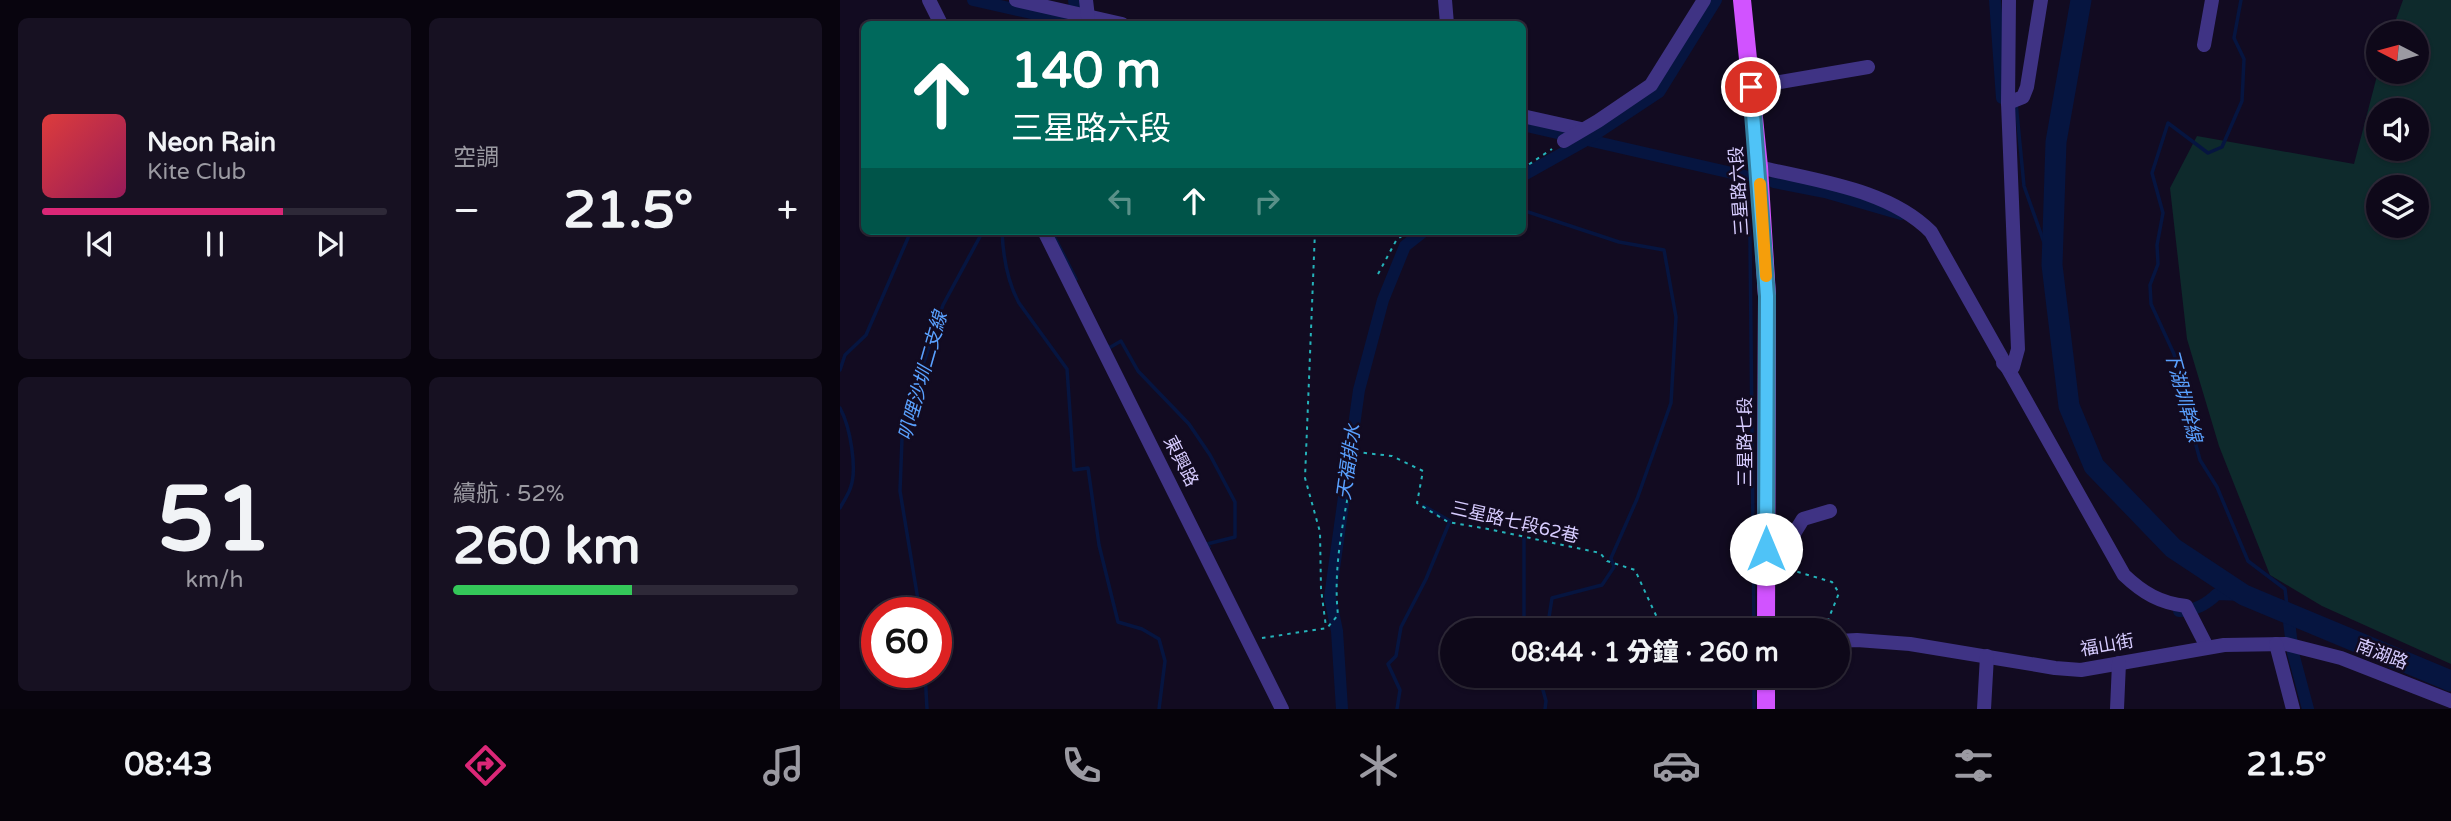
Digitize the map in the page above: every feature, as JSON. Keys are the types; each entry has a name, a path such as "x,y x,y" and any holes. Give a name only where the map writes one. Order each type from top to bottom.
{"main road":[{"name":"三星路六段","path":"1742,0 1760,176 1767,296"},
{"name":"三星路七段","path":"1766,618 1767,296"},
{"path":"1766,688 1766,709"}],"street":[{"path":"929,0 940,21"},
{"path":"1016,0 1107,21"},
{"path":"1086,0 1088,17"},
{"path":"1446,0 1447,21"},
{"path":"1526,117 1573,135 1598,121 1651,85 1704,0"},
{"path":"2003,363 2007,367 2013,367 2018,349 2008,103 2009,0"},
{"path":"2008,103 2023,97 2027,87 2041,0"},
{"path":"2204,45 2212,0"},
{"path":"1751,87 1868,67"},
{"path":"1760,176 1879,197 1916,217 1931,232 2124,575 2145,594 2188,610 2207,647"},
{"name":"東興路","path":"1046,235 1283,709"},
{"path":"1766,534 1787,538 1795,532 1803,519 1830,511"},
{"name":"福山街","path":"1850,640 1910,644 2081,670 2207,647 2240,643 2287,645"},
{"path":"2287,645 2293,709"},
{"name":"南湖路","path":"2287,645 2341,659 2451,701"},
{"path":"1984,709 1987,656"},
{"path":"2117,709 2119,663"}],"path":[{"path":"1526,166 1573,135"},
{"path":"1248,640 1327,627 1321,589 1320,532 1305,478 1315,235"},
{"path":"1378,274 1397,239 1404,235"},
{"name":"三星路七段62巷","path":"1327,627 1337,616 1339,550 1356,452 1392,456 1423,471 1417,503 1448,522 1600,553 1607,561 1635,570 1657,618"},
{"path":"1767,564 1811,574 1832,582 1839,593 1829,618"}],"green space":[{"path":"2403,0 2451,0 2451,664 2322,606 2270,575 2219,446 2187,339 2170,188 2197,136 2354,164 2366,118 2366,161 2429,161 2429,98 2371,98 2375,84 2429,84 2429,21 2395,21"}],"waterway":[{"path":"973,0 1068,21"},
{"path":"1074,0 1075,8"},
{"name":"天福排水","path":"1526,174 1588,139 1659,92 1716,0"},
{"path":"1995,0 2002,98"},
{"path":"2081,0 2056,142 2052,265 2069,406 2094,466 2173,548 2244,595 2451,681"},
{"name":"下湖圳幹線","path":"2241,0 2234,38 2244,59 2242,101 2222,147 2208,153 2168,123 2152,173 2163,213 2157,245 2158,264 2150,285 2151,304 2174,354 2200,460 2217,487 2248,561 2285,589 2288,614"},
{"path":"2016,103 2024,186 2052,265"},
{"path":"1526,126 1745,176"},
{"path":"1743,176 1750,236 1754,618"},
{"path":"1774,182 1825,192 1901,214"},
{"path":"1526,211 1619,242 1664,250 1676,317 1671,403 1637,499 1611,558 1614,567 1602,585 1552,598 1549,618"},
{"path":"840,370 845,355 866,335 909,235"},
{"name":"叭哩沙圳二支線","path":"918,597 900,491 902,439 908,410 943,305 981,235"},
{"path":"1002,235 1006,268 1015,295 1067,369 1074,470 1088,468 1099,545 1118,622 1142,629 1159,639 1165,661 1159,709"},
{"name":"天福排水","path":"1342,709 1337,631 1330,597 1359,390 1383,300 1405,246 1419,235"},
{"path":"1054,236 1076,279"},
{"path":"1108,346 1109,348 1121,341 1138,371 1189,424 1210,455 1235,502 1235,537 1207,544 1209,547"},
{"path":"840,408 850,437 853,460 850,489 840,508"},
{"path":"1397,709 1400,690 1388,664 1396,656 1401,627 1426,579 1450,521 1424,506"},
{"path":"1524,539 1524,618"},
{"path":"2179,611 2200,606 2217,594 2244,595"},
{"path":"2288,614 2293,653 2308,709"},
{"name":"叭哩沙圳二支線","path":"926,688 927,709"},
{"path":"1542,688 1545,709"},
{"path":"1754,688 1754,709"}],"slow traffic":[{"path":"1760,184 1766,276"}],"route":[{"path":"1751,87 1767,296 1766,549"}]}
